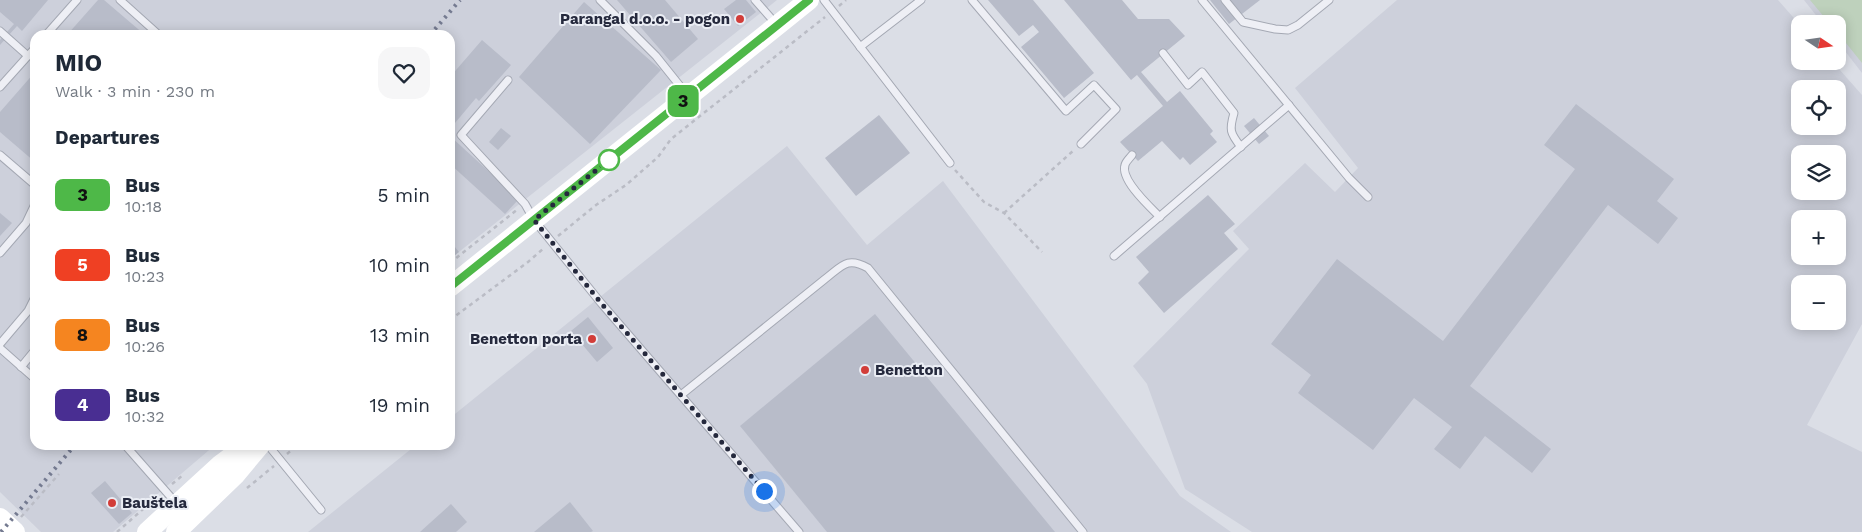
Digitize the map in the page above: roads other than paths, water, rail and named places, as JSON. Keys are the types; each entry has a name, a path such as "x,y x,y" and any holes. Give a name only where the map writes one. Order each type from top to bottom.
{"main road":[{"path":"455,282 529,212 688,96 809,0"},
{"path":"147,532 220,465 240,450"},
{"path":"176,532 235,475 256,450"}],"lane":[{"path":"51,30 78,0"},
{"path":"120,0 153,30"},
{"path":"600,0 656,56 688,96"},
{"path":"755,0 777,25"},
{"path":"824,0 950,163"},
{"path":"860,47 920,0"},
{"path":"972,0 1066,111 1094,85 1116,109 1081,144"},
{"path":"1202,0 1348,178 1368,197"},
{"path":"1225,0 1243,22 1288,30 1298,25 1329,0"},
{"path":"0,31 28,56"},
{"path":"0,87 30,54"},
{"path":"1163,54 1188,85 1202,72 1234,113 1230,126 1231,135 1241,147"},
{"path":"508,80 461,135 529,212 601,303 800,532"},
{"path":"1114,256 1289,105"},
{"path":"0,155 30,181"},
{"path":"1132,155 1125,164 1124,171 1128,182 1160,217"},
{"path":"0,253 26,223 30,215"},
{"path":"681,395 840,267 847,262 858,262 868,268 1083,532"},
{"path":"0,344 30,307"},
{"path":"0,348 30,375"},
{"path":"21,367 30,356"},
{"path":"129,450 176,504"},
{"path":"272,450 321,510"}],"railway":[{"path":"434,30 460,0"},
{"path":"1,532 71,450"}],"place":[{"name":"Parangal d.o.o. - pogon","path":"740,19"},
{"name":"Benetton porta","path":"592,339"},
{"name":"Benetton","path":"865,370"},
{"name":"Bauštela","path":"112,503"}]}
